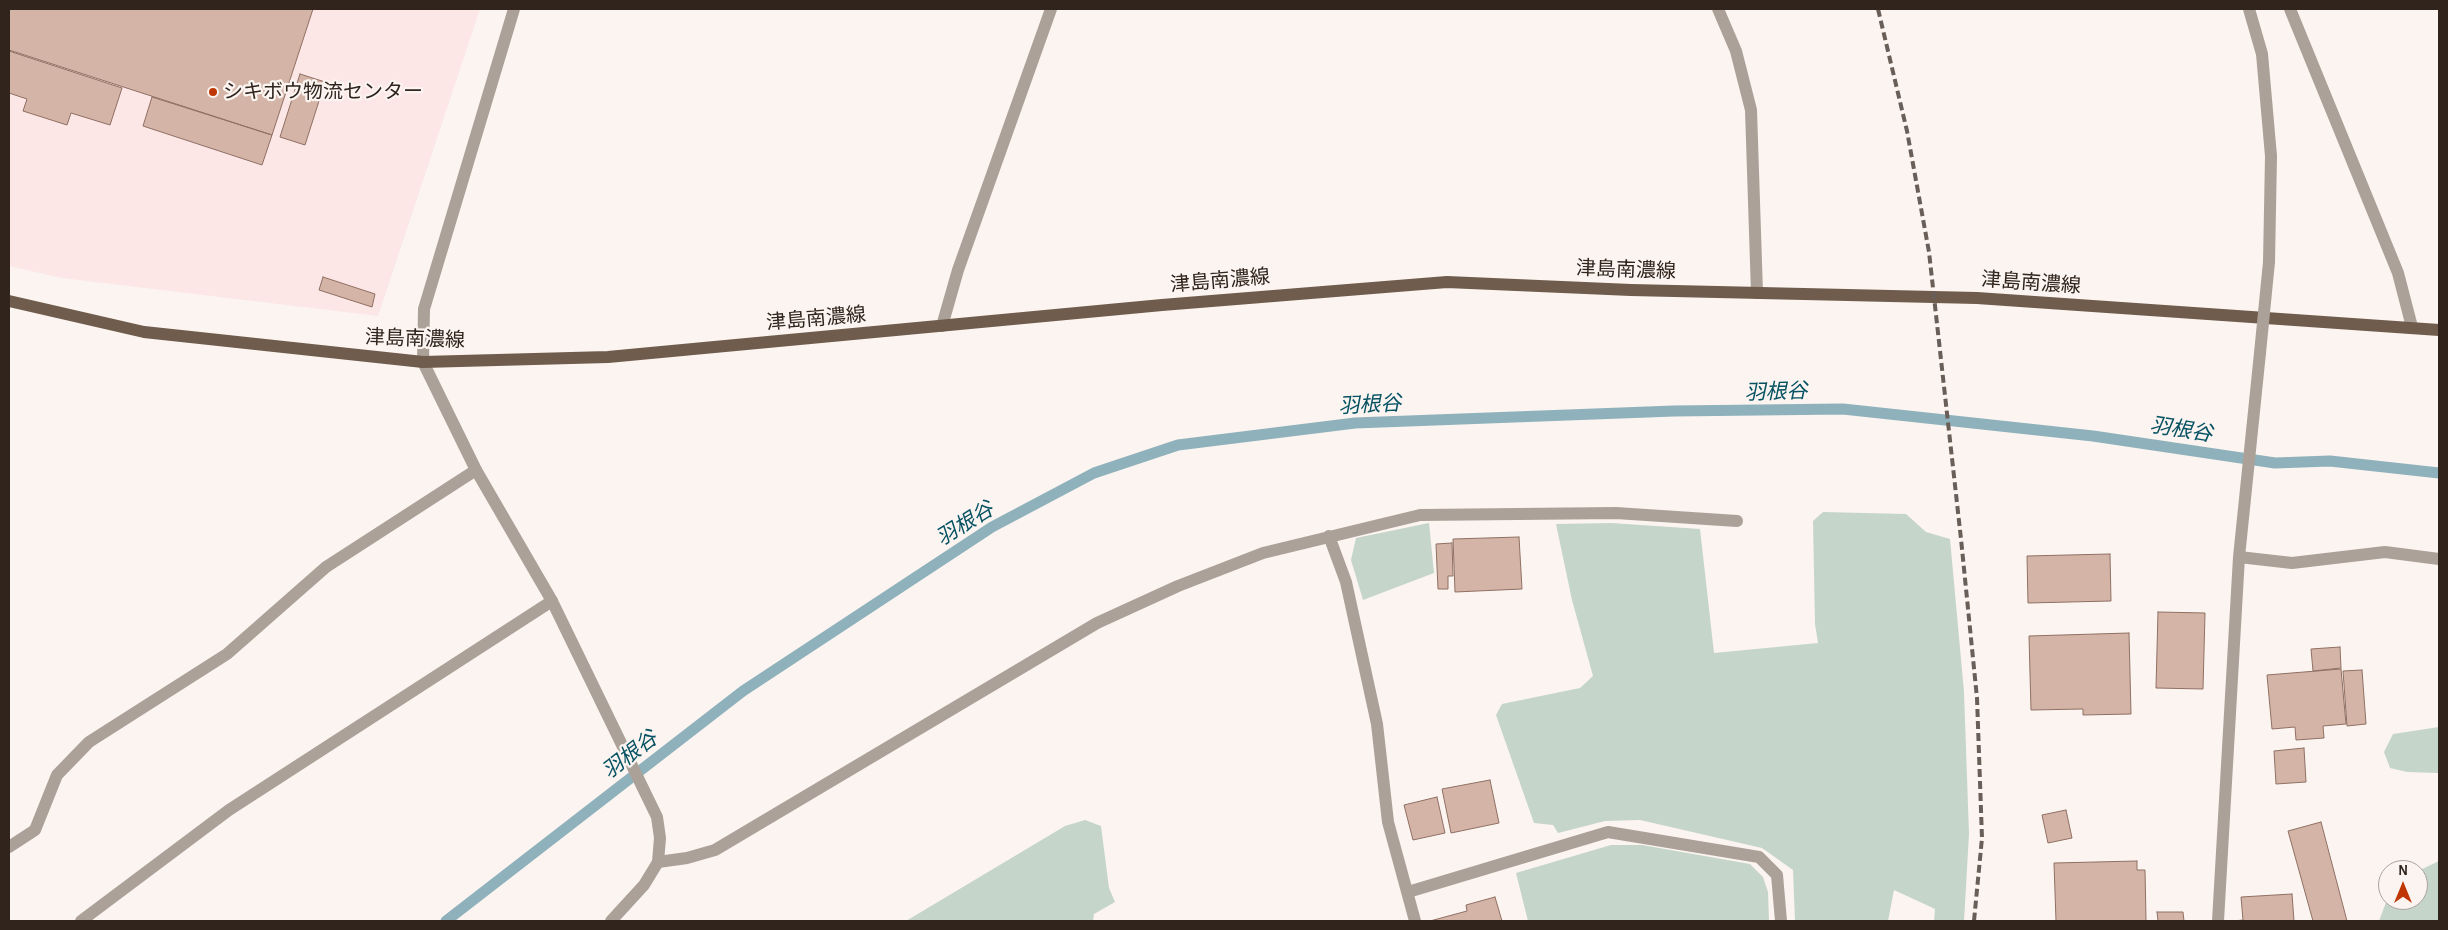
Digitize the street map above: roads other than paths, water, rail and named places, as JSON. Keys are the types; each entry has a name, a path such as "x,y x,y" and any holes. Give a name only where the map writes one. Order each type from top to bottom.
{"main road":[{"name":"津島南濃線","path":"9,301 144,332 423,362 608,357 1447,282 1757,293 1977,298 2439,330"}],"street":[{"path":"514,9 424,309 423,362 436,392 476,470 552,602 657,817 660,838 658,862 644,885 611,921"},
{"path":"942,326 958,270 1051,9"},
{"path":"1718,9 1736,51 1751,110 1757,293"},
{"path":"2218,921 2238,557 2269,262 2270,146 2262,54 2248,9"},
{"path":"2290,9 2398,273 2412,327"},
{"path":"9,847 35,830 57,775 89,742 227,654 326,566 476,470"},
{"path":"658,862 687,858 715,850 1097,623 1178,586 1264,553 1420,515 1616,514 1737,521"},
{"path":"1329,536 1346,582 1377,724 1388,822 1415,921"},
{"path":"2238,557 2292,563 2385,552 2439,559"},
{"path":"81,921 229,810 552,602"},
{"path":"1408,892 1608,832 1759,857 1777,875 1782,921"}],"waterway":[{"name":"羽根谷","path":"446,921 743,691 992,527 1094,473 1178,445 1355,423 1674,411 1843,409 2093,436 2275,463 2330,461 2439,473"}],"railway":[{"path":"1878,9 1907,131 1929,252 1961,539 1977,698 1982,838 1974,921"}],"place":[{"name":"シキボウ物流センター","path":"213,92"}]}
